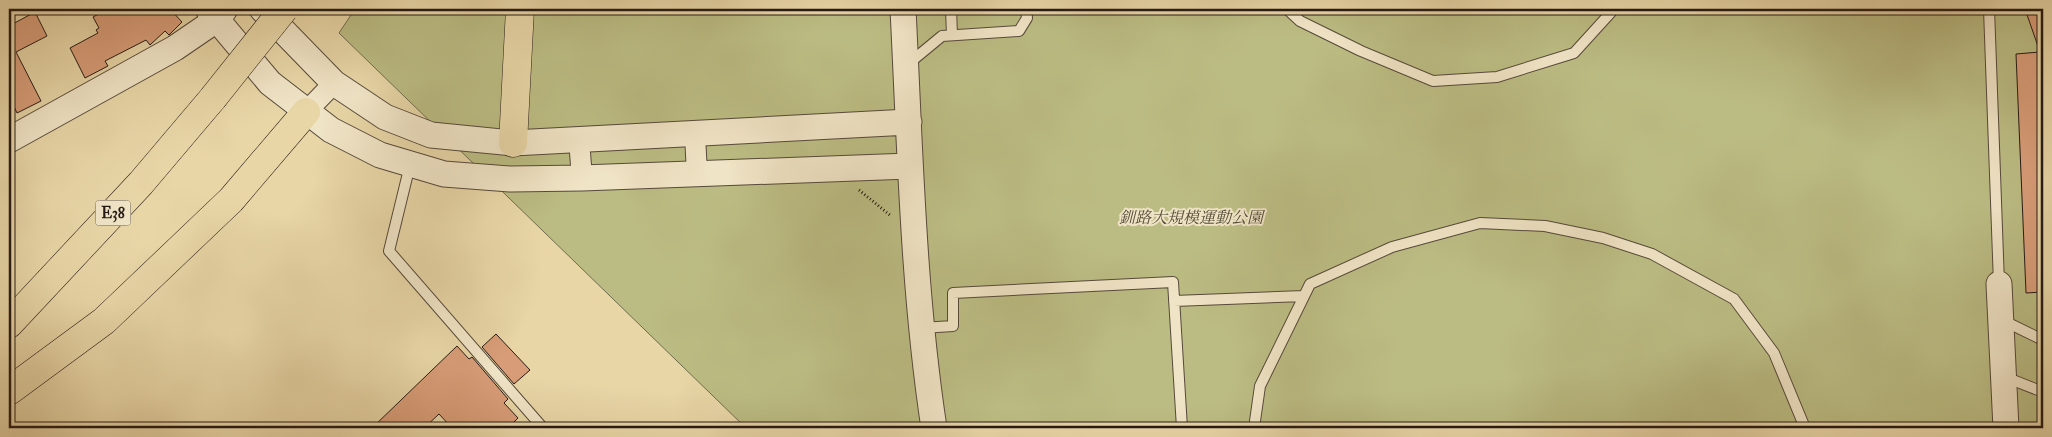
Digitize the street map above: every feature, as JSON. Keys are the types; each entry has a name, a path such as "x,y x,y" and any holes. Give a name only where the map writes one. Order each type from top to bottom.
{"highway":[{"name":"E38","path":"9,324 141,183 208,94 264,9"},
{"name":"E38","path":"9,306 208,94 284,9"},
{"path":"514,143 520,9"},
{"path":"9,391 111,314 231,200 306,112"}],"street":[{"path":"264,9 334,83 385,117 430,135 514,143 695,135 909,122"},
{"path":"903,9 910,166 926,375 934,428"},
{"path":"9,140 175,48 216,13 270,83 331,130 380,155 444,174 510,179 582,178 910,166"},
{"path":"306,112 334,83"},
{"path":"695,135 697,174"},
{"path":"579,140 582,178"},
{"path":"510,179 514,143"},
{"path":"1999,284 2006,428"}],"lane":[{"path":"951,9 952,35"},
{"path":"906,66 942,36 1019,31 1027,18 1026,9"},
{"path":"1287,9 1300,21 1433,81 1497,77 1574,53 1614,9"},
{"path":"1989,9 1999,284"},
{"path":"411,164 389,251 543,428"},
{"path":"1254,428 1260,386 1310,284 1392,247 1480,223 1546,226 1603,238 1652,254 1734,299 1774,353 1805,428"},
{"path":"922,328 953,326 953,293 1173,282 1182,428"},
{"path":"1174,301 1304,296"},
{"path":"2001,320 2043,340"},
{"path":"2004,377 2043,392"}],"path":[{"path":"858,189 895,218"}],"green space":[{"name":"釧路大規模運動公園","path":"355,9 2043,9 2043,428 746,428 339,33"}],"building":[{"path":"108,9 170,9 182,22 169,35 165,31 150,45 146,40 105,61 108,66 85,78 70,48 98,33 96,30 99,28 93,17"},
{"path":"2025,9 2043,9 2043,292 2026,293 2016,54 2040,52"},
{"path":"35,12 47,36 16,52 41,101 17,113 9,96 9,26"},
{"path":"496,334 530,370 514,384 482,347"},
{"path":"457,346 469,359 472,357 508,399 504,403 518,418 508,428 452,428 439,414 424,428 372,428"}]}
